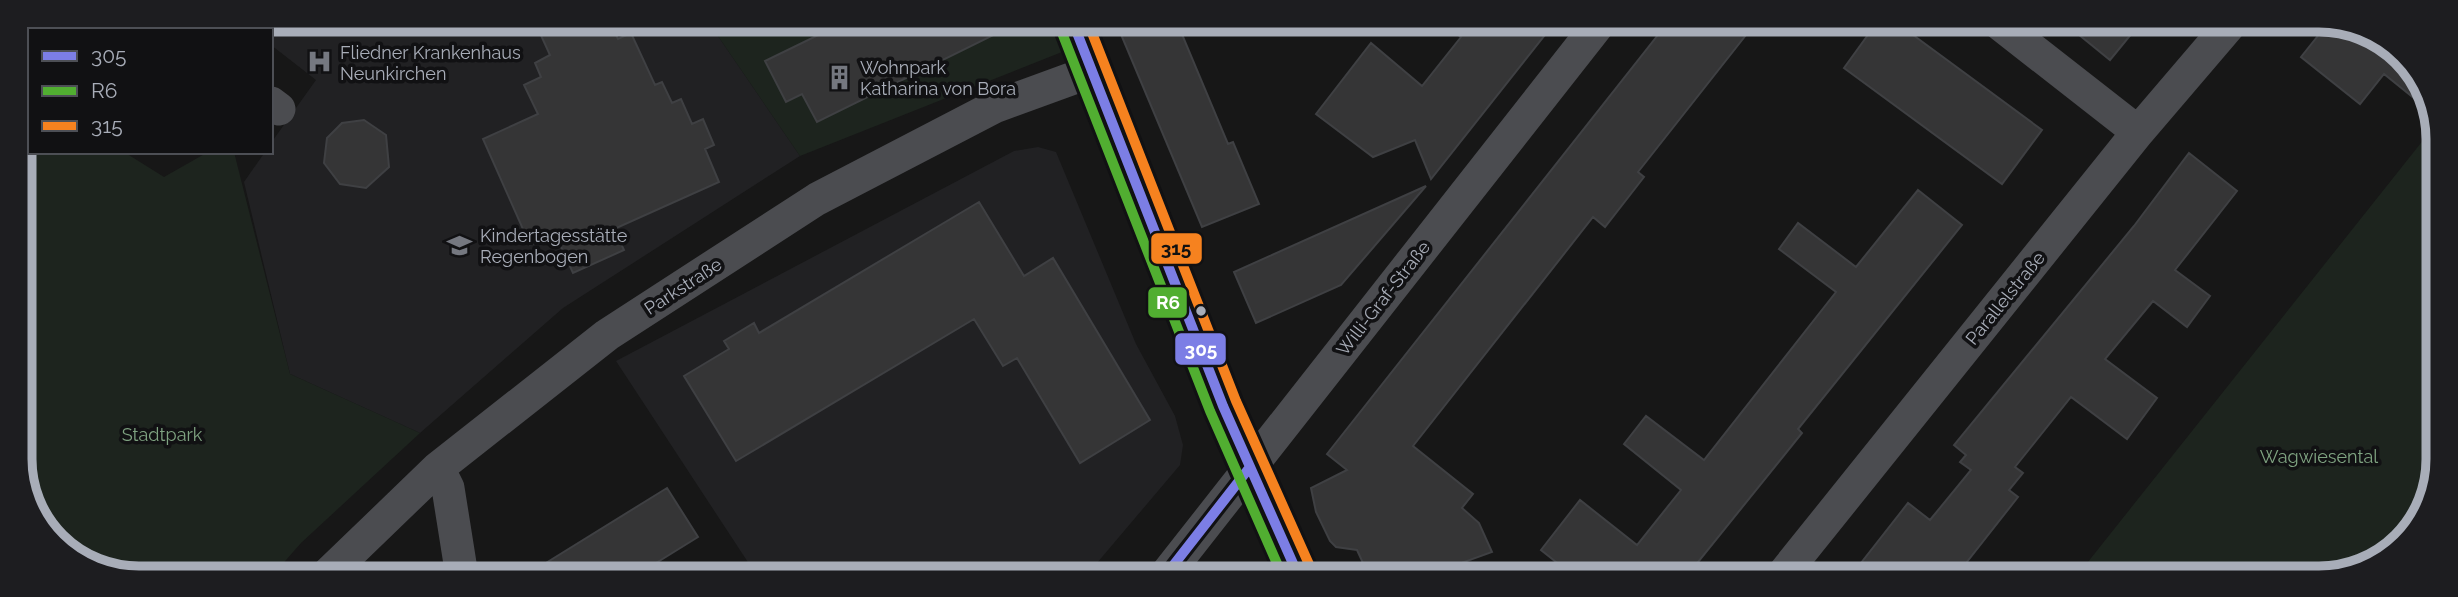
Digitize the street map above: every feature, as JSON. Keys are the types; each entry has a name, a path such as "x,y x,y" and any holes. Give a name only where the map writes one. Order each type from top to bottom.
{"street":[{"path":"1076,32 1223,406 1294,565"},
{"name":"Willi-Graf-Straße","path":"1173,566 1592,32"},
{"path":"2010,32 2138,132"},
{"name":"Parallelstraße","path":"1790,565 2138,132 2223,32"},
{"name":"Parkstraße","path":"336,566 438,468 607,335 817,199 994,107 1090,72"},
{"path":"438,468 448,488 460,566"}],"shaded area":[{"name":"Kindertagesstätte Regenbogen","path":"273,32 715,32 800,156 563,308 420,433 290,374 244,182 264,154 273,154 273,140 316,80 273,47"},
{"path":"1038,147 1056,152 1136,344 1175,416 1183,445 1180,465 1095,566 750,566 616,361 1014,151"}],"green space":[{"path":"715,32 1058,32 1067,50 800,156"},
{"name":"Wagwiesental","path":"2426,137 2426,459 2418,500 2400,529 2379,548 2361,557 2327,565 2085,565"},
{"name":"Stadtpark","path":"32,154 127,154 164,177 204,154 235,154 290,374 420,433 301,543 281,566 138,566 117,563 85,551 54,524 40,500 32,459"}],"building":[{"path":"539,32 614,32 618,39 631,33 655,85 662,82 672,103 681,99 692,124 703,119 714,145 705,149 719,182 614,229 624,250 573,273 555,234 530,245 483,139 538,114 524,85 541,77 535,63 550,55"},
{"name":"Wohnpark Katharina von Bora","path":"824,32 1000,32 817,122 802,94 786,102 765,61"},
{"path":"1120,32 1181,32 1228,144 1233,142 1259,204 1202,227"},
{"path":"1454,32 1547,32 1431,179 1415,140 1373,157 1316,114 1371,43 1422,86 1461,37"},
{"path":"1660,32 1748,32 1638,172 1644,177 1605,227 1593,217 1413,446 1473,494 1462,508 1479,523 1492,552 1455,565 1364,565 1357,550 1336,547 1330,541 1316,512 1311,488 1347,470 1327,454"},
{"path":"1870,32 1909,32 2042,130 2002,184 1844,68"},
{"path":"2076,32 2133,32 2110,60"},
{"path":"2321,32 2354,37 2373,46 2395,63 2409,79 2421,104 2384,74 2360,104 2301,57"},
{"path":"364,120 386,135 389,167 366,188 340,184 324,163 327,138 342,123"},
{"path":"2189,153 2237,191 2175,270 2210,296 2187,327 2153,301 2105,359 2157,398 2127,439 2071,397 2015,467 2023,473 2009,490 2018,497 1964,565 1859,565 1908,503 1930,520 1971,470 1960,462 1966,455 1954,445 2134,226"},
{"path":"1426,186 1341,285 1256,323 1234,272"},
{"path":"1918,190 1962,225 1798,429 1802,433 1695,565 1560,565 1541,550 1580,500 1637,545 1681,490 1624,444 1646,416 1704,460 1836,292 1779,249 1798,223 1856,267"},
{"path":"979,202 1024,276 1053,258 1150,420 1080,463 1017,358 1003,366 974,319 736,461 684,376 729,349 724,341 754,323 759,333"},
{"path":"667,488 698,537 652,566 541,566"}],"transit line":[{"name":"R6","path":"1062,32 1210,411 1278,565"},
{"name":"305","path":"1077,32 1223,406 1294,565"},
{"name":"315","path":"1092,32 1236,401 1310,565"},
{"name":"305","path":"1173,566 1250,467"}],"place":[{"name":"Fliedner Krankenhaus Neunkirchen","path":"320,62"},
{"name":"Wohnpark Katharina von Bora","path":"840,77"},
{"name":"Kindertagesstätte Regenbogen","path":"460,245"}]}
